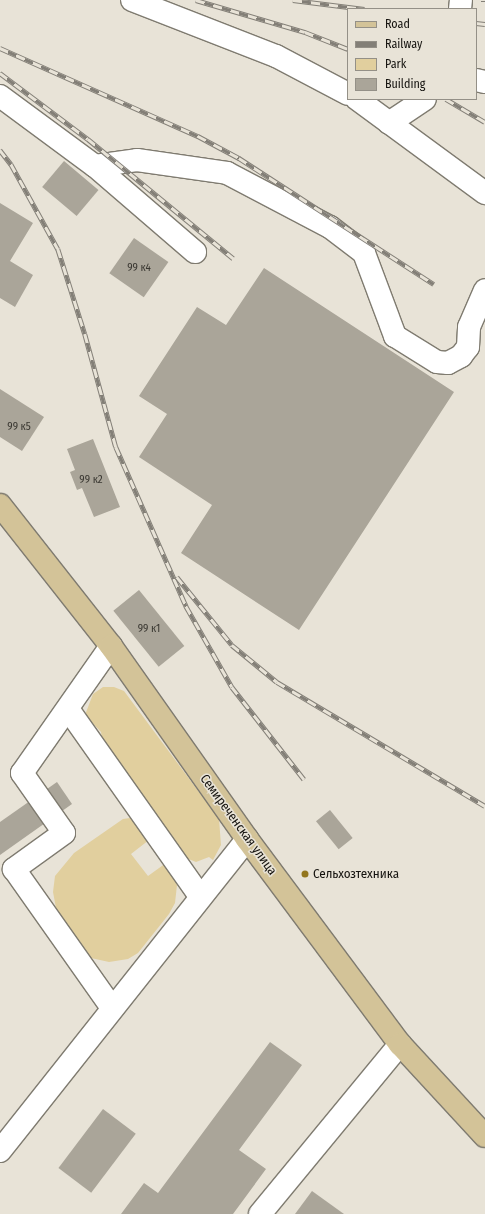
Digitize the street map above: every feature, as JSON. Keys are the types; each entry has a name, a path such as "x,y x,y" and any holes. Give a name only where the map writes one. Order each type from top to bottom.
{"main road":[{"name":"Семиреченская улица","path":"0,505 111,646 247,839 400,1044 485,1136"}],"street":[{"path":"132,0 276,56 347,93"},
{"path":"0,96 95,166 195,252"},
{"path":"357,100 485,193"},
{"path":"389,123 424,100"},
{"path":"95,166 138,160 226,173 330,227 364,253 395,336 437,362 448,363 461,356 468,347 469,327 485,290"},
{"path":"111,646 22,774 64,833 14,869 112,1008"},
{"path":"68,709 200,896"},
{"path":"0,1151 200,896 247,839"},
{"path":"260,1214 400,1044"}],"green space":[{"path":"103,687 114,687 124,691 219,819 221,845 213,860 209,857 196,862 186,858 104,749 101,732 85,715 93,694"},
{"path":"130,818 149,840 131,854 148,876 166,863 177,885 175,903 169,914 138,953 128,959 109,962 91,958 80,949 56,908 53,892 55,876 74,853 123,819"}],"building":[{"path":"64,161 98,190 77,216 42,187"},
{"path":"0,203 33,223 10,261 33,275 15,307 0,298"},
{"path":"134,238 168,262 144,297 109,273"},
{"path":"264,268 454,392 299,630 181,553 212,505 139,457 167,414 139,396 197,307 226,325"},
{"path":"0,389 44,417 22,451 0,437"},
{"path":"93,439 120,507 94,517 82,488 77,490 70,472 75,470 67,449"},
{"path":"139,590 184,646 159,667 113,611"},
{"path":"57,782 72,804 0,855 0,822"},
{"path":"330,810 353,838 339,849 316,821"},
{"path":"270,1042 302,1065 239,1150 266,1169 233,1214 121,1214 144,1183 158,1193"},
{"path":"103,1109 136,1134 91,1193 58,1168"},
{"path":"312,1191 344,1214 295,1214"}],"railway":[{"path":"196,0 305,32 347,49"},
{"path":"293,0 356,8"},
{"path":"477,23 485,24"},
{"path":"0,48 198,136 239,158 434,284"},
{"path":"0,73 88,139 233,258"},
{"path":"448,100 485,122"},
{"path":"0,150 11,164 58,249 85,334 116,447 186,606 232,687 304,779"},
{"path":"177,577 232,645 277,682 485,806"}],"place":[{"name":"Сельхозтехника","path":"305,874"}]}
